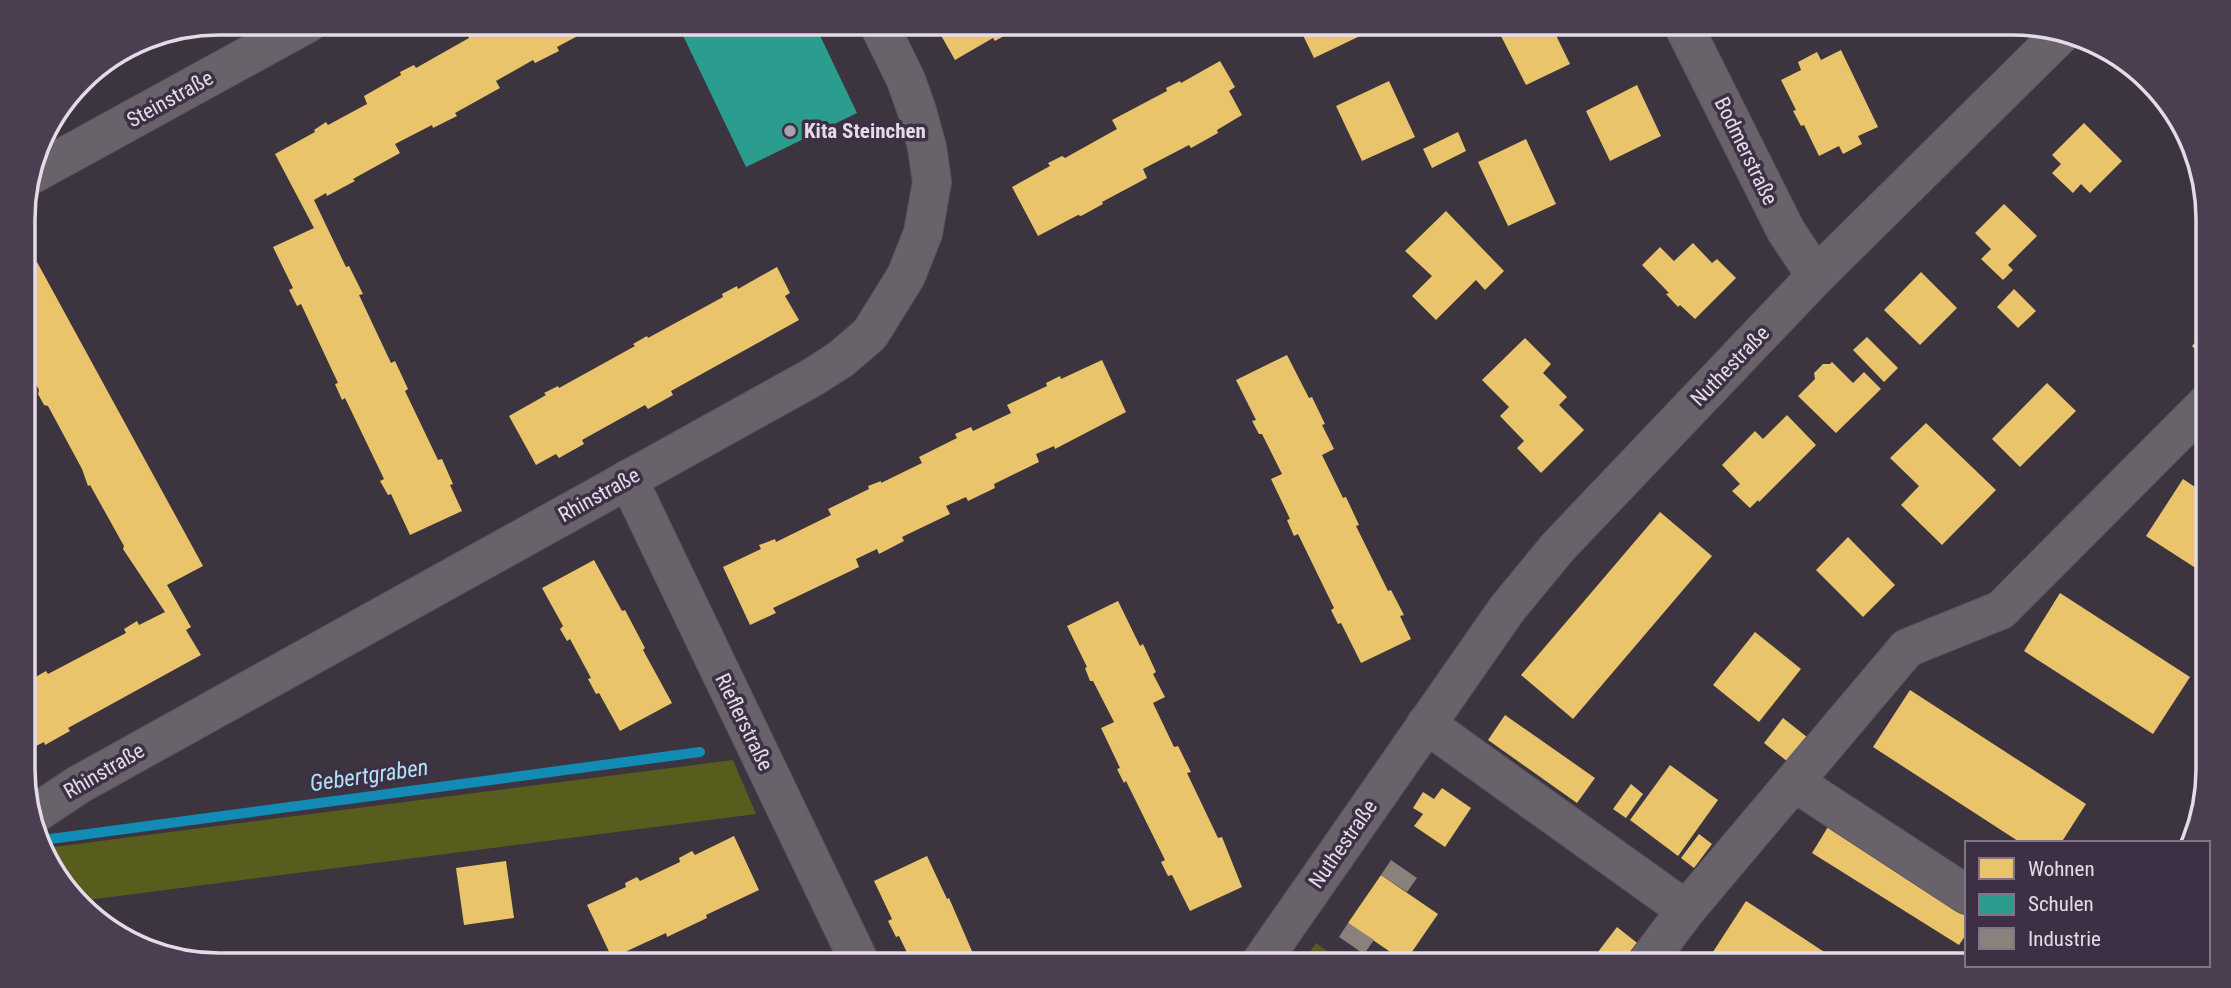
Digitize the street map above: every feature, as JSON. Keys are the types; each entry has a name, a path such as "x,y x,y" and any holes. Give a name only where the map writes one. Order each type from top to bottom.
{"street":[{"name":"Steinstraße","path":"41,170 286,35"},
{"name":"Rhinstraße","path":"40,810 78,785 841,359 870,334 906,276 923,233 932,182 927,147 917,111 906,80 884,35"},
{"name":"Bodmerstraße","path":"1688,35 1786,231 1816,276"},
{"name":"Nuthestraße","path":"1267,953 1507,609 1558,547 1816,276 2054,41"},
{"path":"1654,953 1686,910 1907,648 2001,610 2196,414"},
{"name":"Rieflerstraße","path":"628,479 855,953"},
{"path":"1426,724 1686,910"},
{"path":"1794,782 1965,894"}],"green space":[{"path":"733,760 756,814 90,900 73,881 53,847"},
{"path":"1316,943 1330,953 1309,953"}],"building: Wohnen":[{"path":"468,35 580,35 557,47 559,51 535,63 533,60 496,81 500,88 455,113 457,116 395,144 400,153 353,179 355,181 314,200 346,267 349,266 363,294 359,295 391,363 395,361 408,389 405,391 438,460 442,459 462,511 410,535 391,494 388,495 380,481 384,479 345,398 342,400 335,384 338,383 301,304 297,306 289,290 293,288 273,247 314,228 275,154 315,132 314,130 326,122 328,125 367,104 364,96 401,75 400,72 414,65 416,68 469,38"},
{"path":"941,35 1006,35 995,41 993,38 955,60"},
{"path":"1303,35 1360,36 1314,58"},
{"path":"1556,35 1570,64 1526,85 1501,36"},
{"path":"1841,50 1878,127 1858,136 1862,144 1843,154 1839,146 1819,156 1804,125 1801,126 1793,111 1796,110 1781,80 1801,70 1798,62 1817,52 1821,60"},
{"path":"1220,61 1235,87 1229,91 1242,115 1191,148 1189,145 1143,169 1147,178 1081,216 1078,215 1038,236 1012,187 1050,166 1048,163 1062,156 1065,158 1117,129 1112,120 1167,91 1166,88 1180,81 1181,83"},
{"path":"1389,81 1415,137 1362,161 1336,106"},
{"path":"1637,85 1661,136 1610,161 1586,111"},
{"path":"2084,123 2122,161 2090,193 2081,184 2073,193 2052,173 2061,164 2052,155"},
{"path":"1458,132 1466,151 1432,168 1423,149"},
{"path":"1526,139 1556,204 1508,226 1478,162"},
{"path":"2004,204 2037,236 2008,265 2013,270 2003,280 1981,259 1991,249 1975,233"},
{"path":"1446,211 1504,271 1485,290 1476,280 1436,320 1412,296 1432,276 1405,251"},
{"path":"1693,243 1712,263 1717,259 1736,278 1695,319 1680,305 1678,307 1666,294 1669,293 1642,265 1660,247 1674,261"},
{"path":"37,262 203,566 167,585 191,627 186,630 201,655 68,728 70,731 45,745 44,742 35,746 35,677 46,671 48,674 126,633 124,629 137,621 139,625 165,612 123,549 124,546 90,485 88,486 82,469 48,406 44,405 38,394 35,383"},
{"path":"777,267 790,293 785,296 799,320 671,391 673,395 648,409 645,405 582,440 584,444 559,458 556,454 536,465 509,416 546,395 544,393 558,386 559,388 635,346 633,344 647,336 648,338 723,297 722,294 737,286 738,289"},
{"path":"1921,272 1957,308 1920,345 1884,310"},
{"path":"2014,289 2036,311 2018,328 1997,307"},
{"path":"1867,337 1898,368 1884,382 1853,350"},
{"path":"1525,338 1551,364 1543,373 1567,397 1559,405 1584,430 1541,473 1517,448 1524,441 1500,416 1509,407 1482,380"},
{"path":"1287,355 1309,398 1312,397 1334,449 1322,455 1343,498 1346,497 1359,525 1356,526 1388,591 1391,590 1404,615 1400,616 1411,639 1361,663 1341,623 1338,624 1331,610 1334,608 1298,534 1294,536 1287,520 1290,519 1271,479 1282,474 1262,434 1259,434 1252,421 1256,420 1236,380"},
{"path":"1102,360 1126,412 1055,449 1054,446 1036,454 1039,462 994,484 995,488 968,501 966,497 946,506 950,514 902,537 904,541 879,554 877,549 856,559 859,567 773,608 776,613 750,625 723,567 761,549 759,545 775,539 776,542 831,515 828,509 869,489 868,486 881,483 922,463 919,457 957,438 955,434 971,427 973,431 1011,413 1007,405 1047,386 1046,383"},
{"path":"1832,362 1853,383 1864,372 1881,389 1836,433 1798,396 1815,379 1814,373 1823,364"},
{"path":"2047,383 2076,411 2020,467 1992,439"},
{"path":"1787,415 1816,445 1750,508 1732,491 1740,484 1722,465 1755,431 1763,439"},
{"path":"1926,423 1996,490 1942,545 1901,505 1919,486 1890,458"},
{"path":"2183,479 2196,488 2196,568 2146,536"},
{"path":"1660,512 1712,556 1573,719 1521,675"},
{"path":"1848,537 1895,585 1863,617 1816,570"},
{"path":"594,560 622,611 625,610 672,703 620,731 599,693 596,694 588,679 591,678 570,639 567,641 560,629 563,626 542,588"},
{"path":"2060,593 2190,677 2153,734 2024,651"},
{"path":"1118,601 1140,646 1143,644 1156,672 1153,674 1165,697 1153,703 1174,747 1178,746 1191,772 1187,773 1218,838 1222,837 1242,887 1190,911 1172,875 1168,876 1161,862 1165,860 1126,781 1124,783 1117,769 1120,768 1101,728 1114,722 1093,681 1090,681 1085,668 1087,667 1067,626"},
{"path":"1755,632 1801,669 1759,722 1713,685"},
{"path":"1910,690 2086,804 2062,841 2018,841 1873,747"},
{"path":"1505,715 1595,778 1577,803 1488,740"},
{"path":"1783,718 1807,737 1788,762 1764,743"},
{"path":"1670,765 1718,800 1678,856 1630,820"},
{"path":"1631,784 1643,794 1626,818 1613,809"},
{"path":"1442,788 1471,808 1445,847 1414,826 1423,814 1413,808 1423,792 1434,799"},
{"path":"1828,827 1965,913 1965,936 1959,945 1812,853"},
{"path":"1699,834 1712,844 1694,868 1681,858"},
{"path":"734,836 759,890 667,937 666,933 623,953 610,953 587,905 626,887 625,883 637,877 640,881 680,862 679,858 692,851 695,855"},
{"path":"927,856 973,953 907,953 888,921 892,919 874,881"},
{"path":"506,861 514,918 464,925 456,868"},
{"path":"1381,875 1438,914 1411,953 1392,953 1348,923"},
{"path":"1746,901 1826,953 1712,953"},
{"path":"1617,927 1641,946 1635,953 1598,952"}],"building: Schulen":[{"path":"683,35 820,35 857,113 746,167"}],"building: Industrie":[{"path":"1391,860 1417,878 1407,892 1381,875"},
{"path":"1348,923 1374,940 1363,953 1339,937"}],"waterway":[{"name":"Gebertgraben","path":"49,839 700,752"}],"place":[{"name":"Kita Steinchen","path":"790,131"}]}
